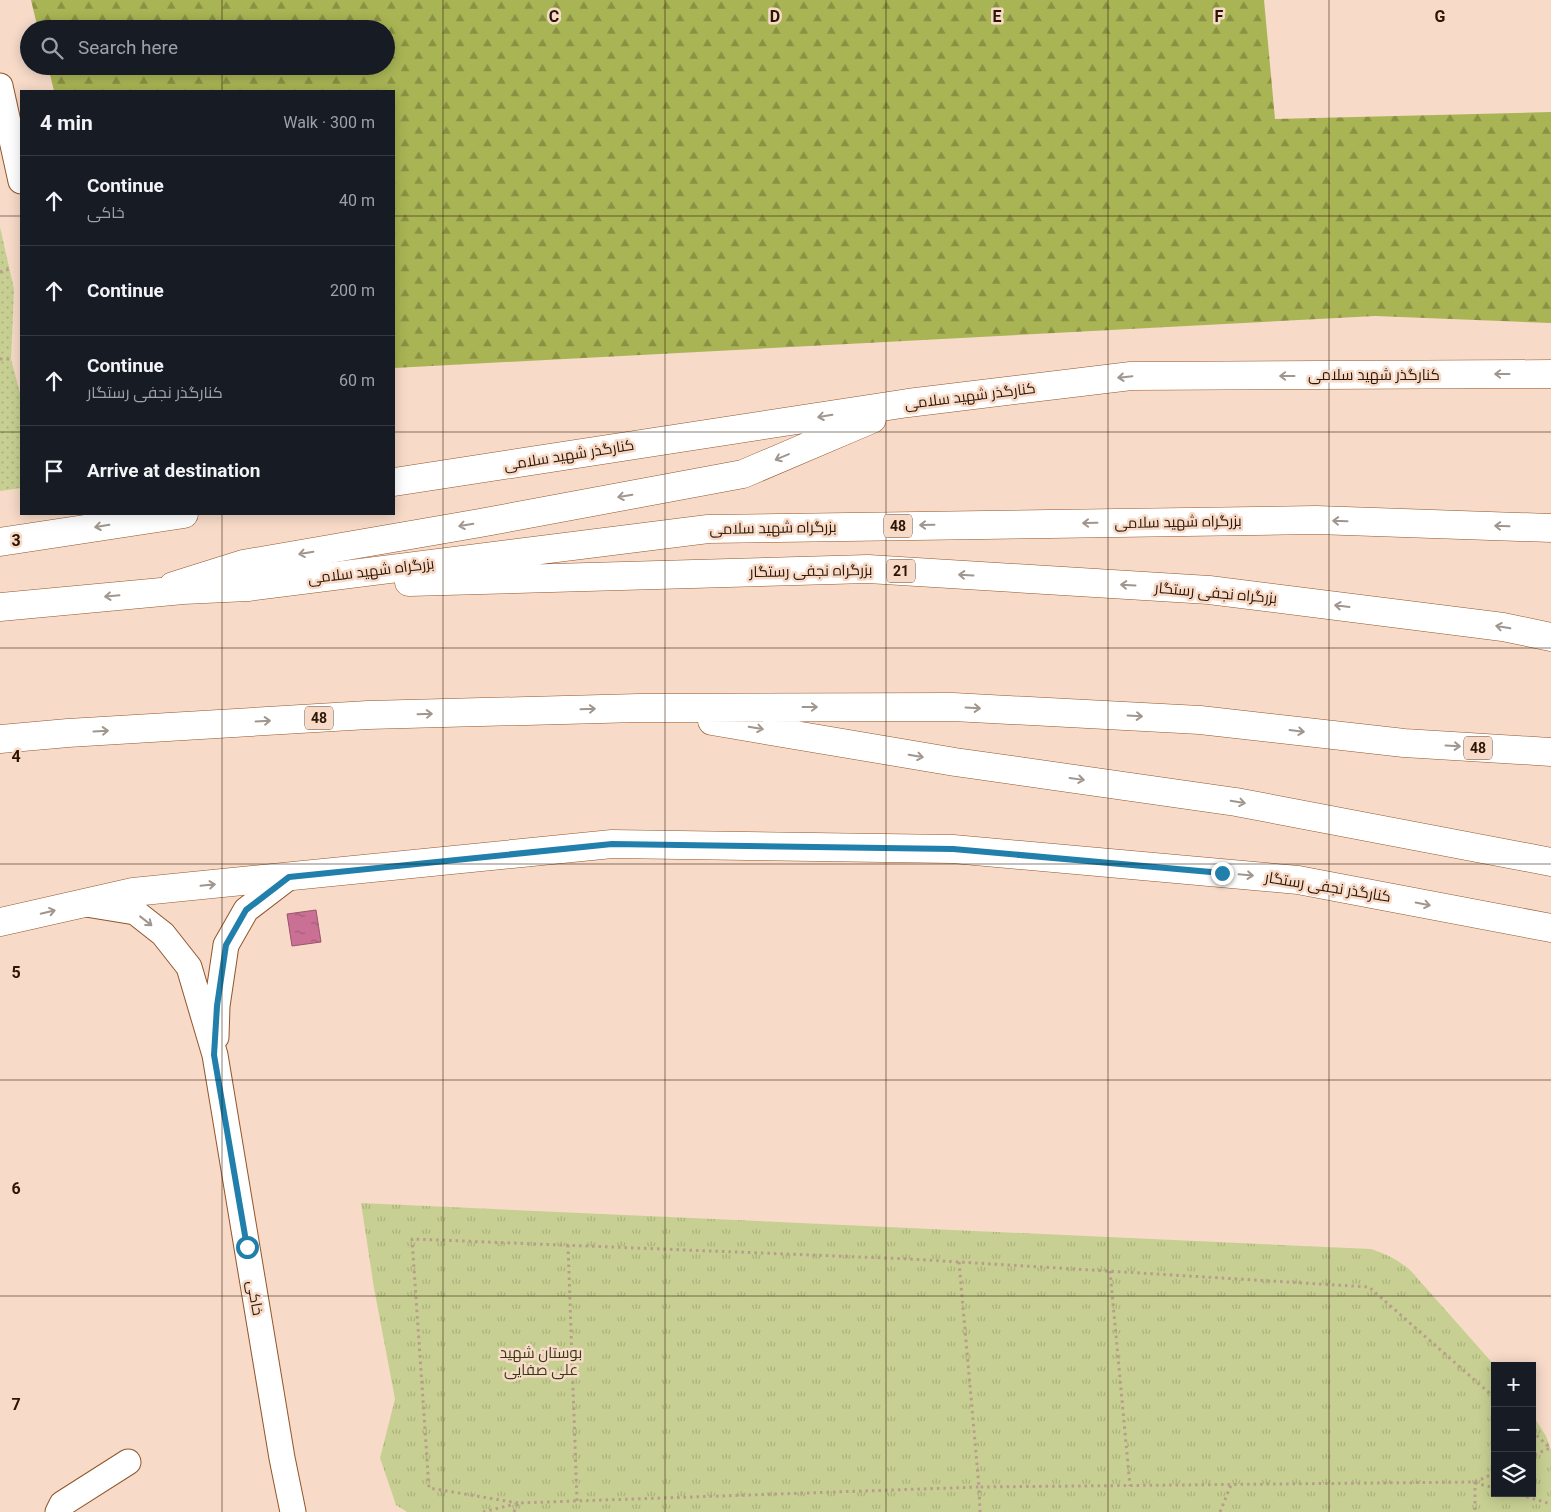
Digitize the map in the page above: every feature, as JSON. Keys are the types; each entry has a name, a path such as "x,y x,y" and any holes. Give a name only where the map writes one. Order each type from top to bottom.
{"main road":[{"name":"کنارگذر شهید سلامی","path":"395,482 908,403 1131,376 1551,374"},
{"path":"151,593 243,564 743,474 908,403"},
{"path":"0,542 177,515"},
{"name":"بزرگراه شهید سلامی","path":"0,607 151,593 248,587 708,529 1316,520 1551,528"},
{"name":"بزرگراه نجفی رستگار","path":"248,587 868,569 1209,590 1503,626 1551,636"},
{"name":"48","path":"0,739 68,733 368,715 639,708 953,707 1200,720 1404,743 1551,752"},
{"path":"639,708 954,762 1236,802 1551,862"},
{"path":"0,745 68,733"},
{"name":"کنارگذر نجفی رستگار","path":"0,922 133,892 612,844 953,849 1298,880 1551,928"}],"street":[{"path":"0,86 20,177"},
{"path":"214,1055 217,1006 226,945 246,910 289,877"},
{"path":"83,904 135,912 163,934 188,967 214,1055"},
{"name":"خاکی","path":"214,1055 280,1448 293,1512"},
{"path":"58,1512 62,1504 128,1462"}],"path":[{"path":"0,272 10,270"},
{"path":"0,360 11,359"},
{"path":"1491,1394 1369,1287 959,1262 412,1239 429,1488 518,1503 978,1487 1475,1482 1491,1487"},
{"path":"568,1245 576,1501"},
{"path":"959,1262 980,1512"},
{"path":"1110,1271 1130,1486"},
{"path":"1536,1436 1550,1448 1536,1454"},
{"path":"1475,1482 1491,1475"},
{"path":"1474,1512 1475,1482"},
{"path":"1220,1512 1231,1485"},
{"path":"1527,1497 1551,1504"},
{"path":"483,1512 518,1503"},
{"path":"514,1512 518,1503"}],"green space":[{"path":"31,0 1264,0 1275,119 1551,112 1551,323 1375,316 395,368 395,90 54,90 50,75 395,75 395,20 36,20"},
{"path":"0,227 14,289 11,359 20,393 20,488 0,491"},
{"name":"بوستان شهید علی صفایی","path":"361,1203 1371,1249 1392,1258 1411,1271 1491,1362 1491,1497 1536,1497 1536,1420 1546,1436 1551,1450 1551,1512 407,1512 396,1505 380,1458 395,1399 374,1288"}],"water":[{"path":"316,910 321,942 292,946 287,914"}],"route":[{"path":"247,1247 214,1055 217,1006 226,945 246,910 289,877 612,844 953,849 1222,873"}]}
